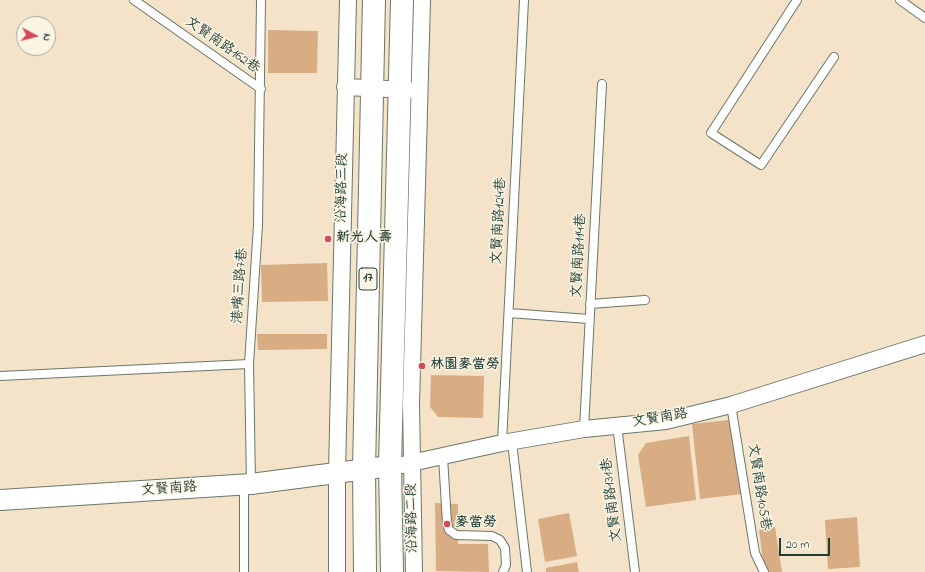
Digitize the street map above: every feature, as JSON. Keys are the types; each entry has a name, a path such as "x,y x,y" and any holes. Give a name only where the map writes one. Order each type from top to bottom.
{"main road":[{"name":"沿海路三段","path":"364,469 374,0"},
{"name":"17","path":"390,466 409,90 402,0"},
{"name":"沿海路二段","path":"390,466 392,572"},
{"name":"17","path":"364,469 365,572"}],"street":[{"name":"沿海路三段","path":"337,472 348,0"},
{"path":"413,464 411,404 409,90 422,0"},
{"path":"345,87 409,90"},
{"name":"文賢南路","path":"0,500 247,484 413,464 584,428 666,421 731,405 925,344"},
{"name":"沿海路二段","path":"413,464 414,572"},
{"path":"337,472 337,572"}],"lane":[{"name":"文賢南路162巷","path":"134,0 261,89"},
{"name":"文賢南路162巷","path":"261,0 261,89"},
{"name":"文賢南路124巷","path":"524,0 509,313 507,443 527,572"},
{"path":"797,0 711,133 761,165 834,57"},
{"path":"900,0 925,18"},
{"name":"文賢南路114巷","path":"584,428 602,84"},
{"name":"港嘴三路7巷","path":"247,484 249,364 258,225 261,89"},
{"path":"590,304 645,300"},
{"path":"509,313 590,319"},
{"path":"0,376 249,364"},
{"name":"文賢南路105巷","path":"731,405 755,553 764,572"},
{"name":"文賢南路131巷","path":"617,425 635,572"},
{"path":"443,457 447,523 449,530 456,535 492,536 500,540 505,548 506,565 503,572"},
{"path":"244,572 247,484"}],"building":[{"path":"268,30 318,31 317,73 268,73"},
{"path":"327,263 328,301 262,302 261,265"},
{"path":"257,334 327,334 327,349 258,350"},
{"path":"431,375 484,376 483,418 438,417 430,407"},
{"path":"728,420 733,425 742,494 700,499 692,424"},
{"path":"689,436 696,500 646,507 638,455 646,443"},
{"name":"麥當勞","path":"435,503 458,504 458,544 488,544 489,572 436,571"},
{"path":"569,513 577,556 545,562 538,519"},
{"path":"857,517 860,567 828,569 825,520"},
{"path":"775,527 782,572 770,572 764,569 759,530"},
{"path":"577,562 579,572 546,572 546,568"}],"place":[{"name":"新光人壽","path":"328,239"},
{"name":"林園麥當勞","path":"422,366"},
{"name":"麥當勞","path":"447,524"}]}
